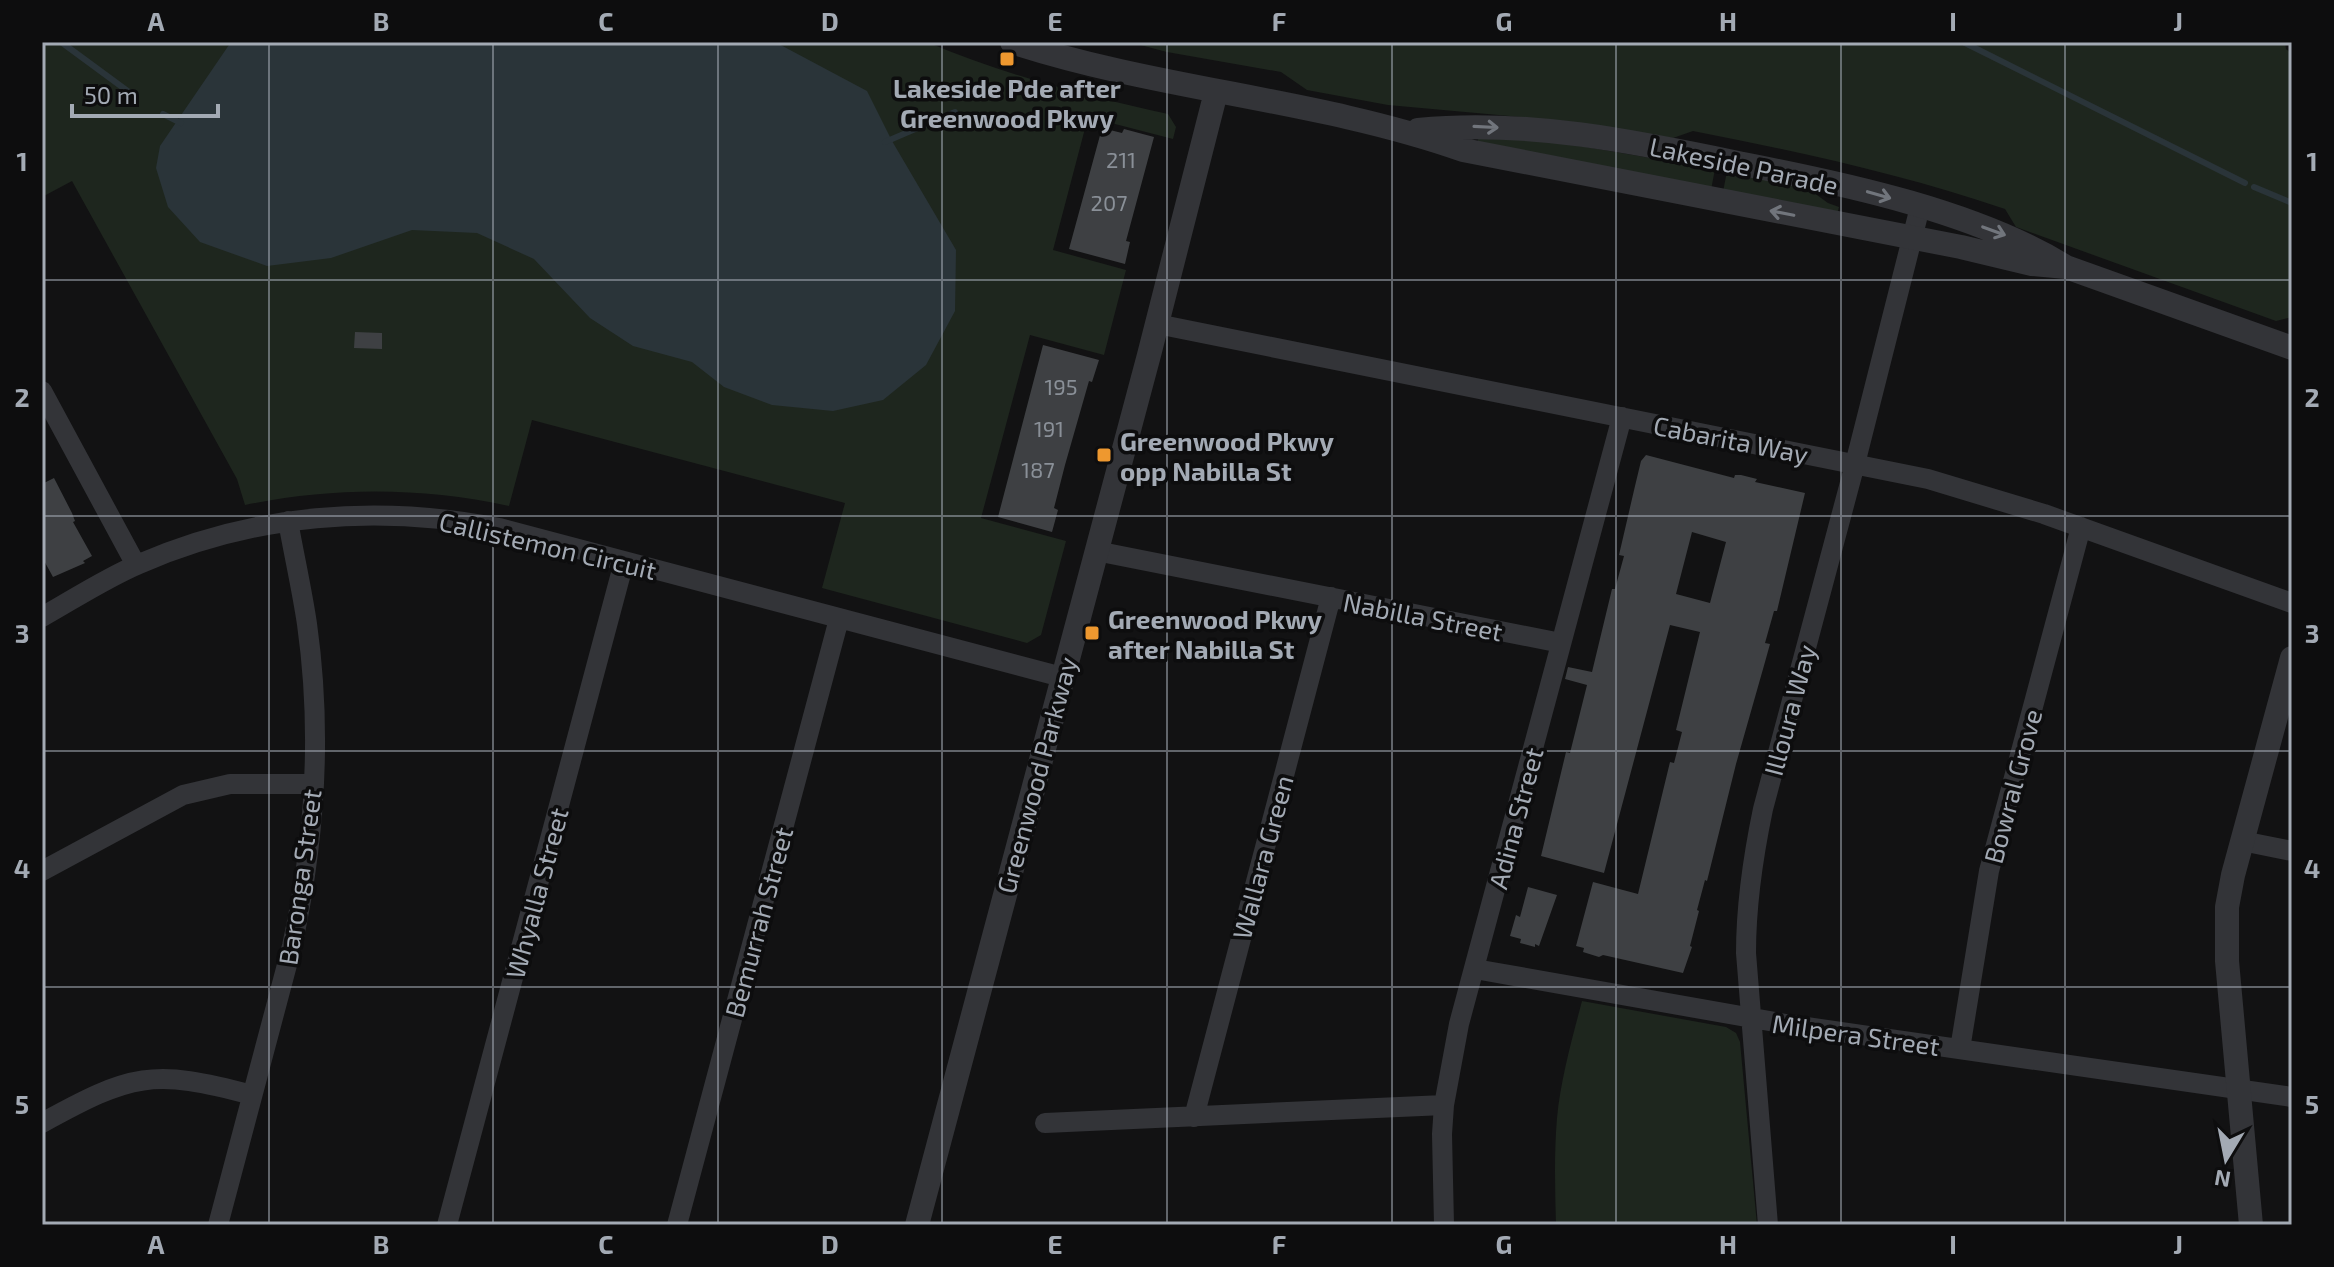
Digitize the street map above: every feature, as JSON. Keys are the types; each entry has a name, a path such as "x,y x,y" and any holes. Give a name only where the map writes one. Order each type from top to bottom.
{"street":[{"name":"Lakeside Parade","path":"1012,42 1088,65 1408,131 1463,150 2032,264 2066,267"},
{"name":"Greenwood Parkway","path":"917,1225 1216,92"},
{"name":"Lakeside Parade","path":"1408,131 1458,126 1496,127 1634,142 1789,173 1920,207 2008,237 2035,248 2066,267 2292,348"},
{"name":"Illoura Way","path":"1768,1225 1746,935 1753,855 1920,207"},
{"name":"Cabarita Way","path":"1157,324 1855,464 1970,490 2292,603"},
{"path":"42,391 136,565"},
{"name":"Adina Street","path":"1444,1225 1444,1105 1459,1024 1622,417"},
{"name":"Callistemon Circuit","path":"42,617 136,565 209,539 288,521 350,514 427,516 499,528 1062,677"},
{"name":"Baronga Street","path":"218,1225 297,926 310,836 314,714 310,656 288,521"},
{"name":"Bowral Grove","path":"1960,1049 1989,871 2081,527"},
{"name":"Nabilla Street","path":"1096,551 1561,643"},
{"name":"Whyalla Street","path":"447,1225 624,562"},
{"name":"Wallara Green","path":"1194,1117 1331,597"},
{"name":"Bemurrah Street","path":"677,1225 839,619"},
{"path":"2251,1225 2227,961 2227,929 2233,875 2292,658"},
{"path":"42,871 183,795 230,784 314,784"},
{"path":"2242,841 2292,851"},
{"name":"Milpera Street","path":"1475,969 1751,1018 2292,1097"},
{"path":"42,1123 96,1093 143,1079 163,1077 189,1080 252,1095"},
{"path":"1045,1123 1444,1105"}],"shaded area":[{"path":"42,42 927,42 1046,84 1168,114 1176,127 1173,139 1088,117 1053,250 1126,270 1104,355 1030,335 981,518 1066,541 1041,635 1027,643 822,588 845,503 532,420 509,506 443,495 377,492 311,495 245,505 237,479 72,181 42,197"},
{"path":"231,42 775,42 867,91 892,141 956,250 955,311 926,365 883,400 833,411 772,405 724,387 692,362 633,346 590,318 534,259 477,233 412,230 331,258 267,266 200,242 168,207 156,168 160,146"},
{"path":"1129,42 2285,42 2286,49 2292,54 2292,317 2276,321 2016,227 2005,209 1850,165 1693,131 1673,138 1563,121 1388,105 1307,90 1281,72 1167,52"},
{"path":"1479,137 1557,142 1715,169 1711,190 1477,143"},
{"path":"1727,171 1810,190 1839,207 1837,215 1723,192"},
{"path":"1582,1001 1726,1027 1736,1033 1740,1042 1757,1225 1556,1225 1557,1118 1564,1073"}],"building":[{"path":"1102,128 1122,133 1124,129 1154,137 1126,241 1130,242 1125,264 1069,249"},
{"path":"355,332 382,333 382,349 354,348"},
{"path":"1043,345 1099,360 1092,382 1089,381 1065,465 1054,508 1058,510 1052,532 998,517"},
{"path":"1646,455 1734,478 1741,475 1757,479 1755,482 1805,493 1777,611 1774,611 1765,643 1770,644 1697,910 1692,947 1683,973 1603,955 1599,957 1576,946 1593,882 1638,894 1670,762 1674,763 1682,732 1676,730 1700,632 1670,625 1604,873 1541,856 1566,752 1570,753 1587,685 1565,679 1568,667 1592,672 1612,589 1615,589 1624,556 1619,555 1641,461","holes":["1692,532 1726,542 1710,603 1676,594"]},
{"path":"54,478 92,556 83,561 85,563 53,577 42,557 42,484"},
{"path":"1528,887 1557,895 1539,946 1535,944 1535,947 1510,936 1516,915 1520,917"}],"waterway":[{"path":"61,42 133,95"},
{"path":"1963,42 2245,183"},
{"path":"885,142 955,112"},
{"path":"163,114 181,123"},
{"path":"2254,187 2292,203"}],"place":[{"name":"Lakeside Pde after Greenwood Pkwy","path":"1007,59"},
{"name":"Greenwood Pkwy opp Nabilla St","path":"1104,455"},
{"name":"Greenwood Pkwy after Nabilla St","path":"1092,633"}]}
